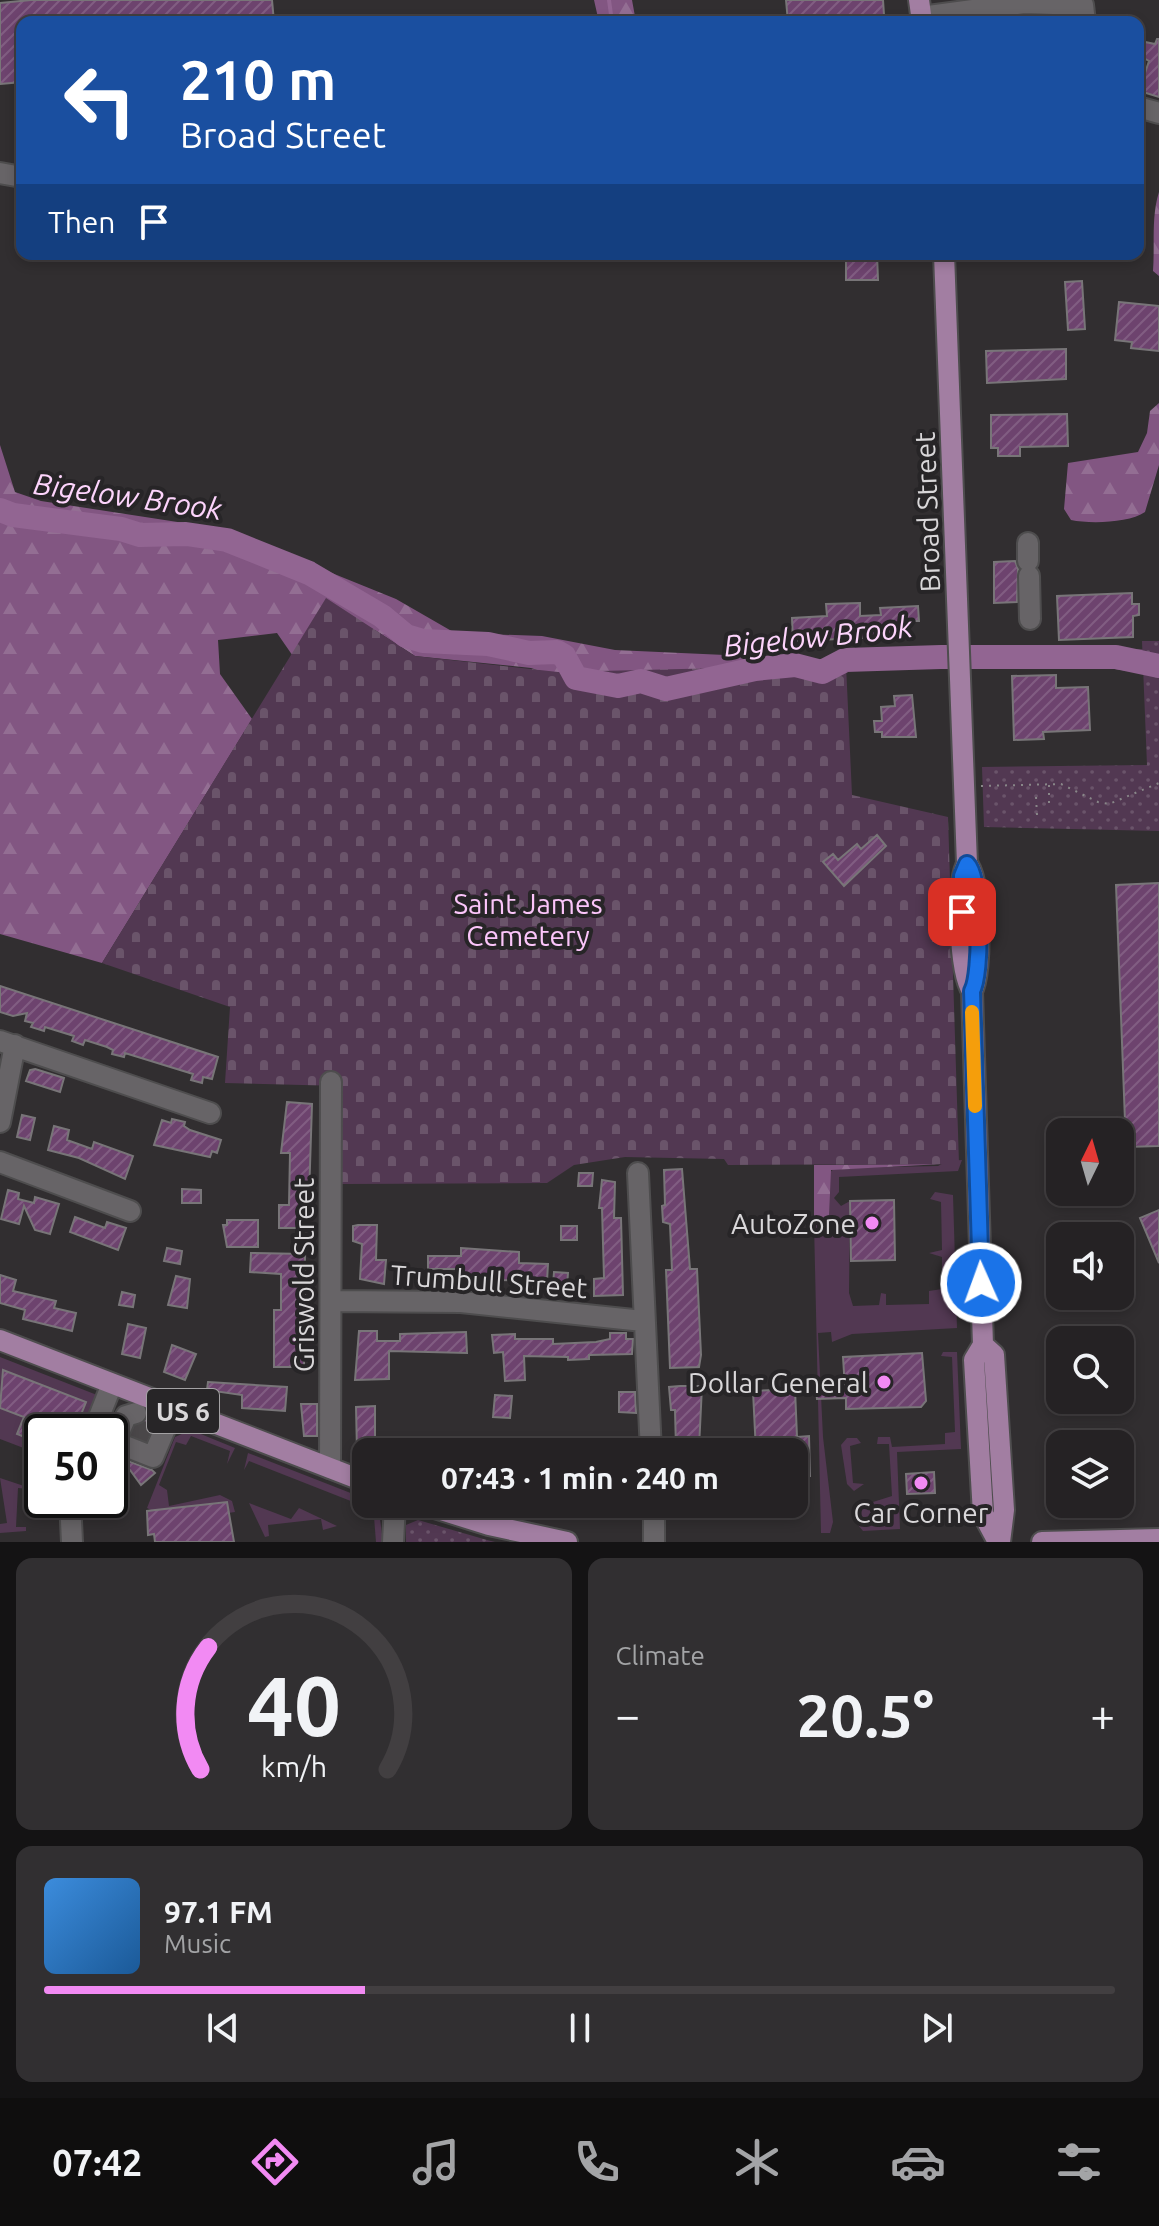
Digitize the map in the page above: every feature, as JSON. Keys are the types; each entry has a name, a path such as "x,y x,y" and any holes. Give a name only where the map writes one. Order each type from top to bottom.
{"main road":[{"name":"Broad Street","path":"944,260 967,864 961,882 964,972 972,991 983,1345 974,1360 982,1502 986,1525 999,1542"},
{"name":"US 6","path":"0,1340 112,1384 132,1415 352,1477"},
{"path":"468,1518 567,1542"},
{"path":"1042,1542 1159,1539"}],"street":[{"path":"921,13 1024,3 1083,5 1084,16"},
{"path":"1028,560 1030,619"},
{"path":"0,1122 8,1043 210,1113"},
{"name":"Griswold Street","path":"330,1468 331,1082"},
{"path":"0,1162 130,1211"},
{"path":"638,1173 650,1438"},
{"name":"Trumbull Street","path":"331,1301 461,1302 643,1321"},
{"path":"100,1414 112,1384"},
{"path":"128,1416 132,1415"},
{"path":"132,1415 115,1442 153,1457 164,1426"},
{"path":"71,1518 72,1542"},
{"path":"393,1542 394,1518"},
{"path":"654,1518 654,1542"}],"path":[{"path":"981,786 1049,784 1069,787 1098,802 1109,804 1159,783"},
{"path":"1049,784 1049,804"},
{"path":"1036,797 1037,815"}],"green space":[{"path":"594,0 632,0 635,16 598,16"},
{"path":"1159,192 1159,276 1153,271 1154,221"},
{"path":"1159,403 1159,465 1145,512 1109,522 1071,520 1064,509 1068,463 1138,452 1147,433 1150,411"},
{"path":"0,445 15,492 41,501 223,529 396,599 455,633 542,636 615,650 747,656 754,679 833,768 531,668 415,656 375,630 326,704 277,633 218,640 220,674 252,719 102,963 0,934"},
{"name":"Saint James Cemetery","path":"326,598 415,656 558,672 846,665 852,795 948,817 959,1164 728,1165 724,1159 625,1157 574,1165 547,1183 342,1184 342,1086 225,1083 230,1007 102,963"},
{"path":"1142,641 1159,641 1159,831 984,827 982,767 1147,765"},
{"path":"998,646 1159,650 1151,674 1092,666 1003,669 997,666 992,653"},
{"path":"962,1160 958,1171 839,1177 839,1192 834,1198 841,1206 850,1201 849,1293 853,1306 879,1305 881,1293 886,1294 886,1305 929,1304 929,1291 942,1289 942,1257 929,1253 942,1250 941,1202 930,1199 935,1192 953,1195 957,1328 852,1334 832,1342 831,1332 818,1333 823,1437 833,1522 830,1533 821,1533 814,1223 820,1222 829,1210 829,1173 835,1168 938,1166 947,1161"},
{"path":"942,1164 831,1170 829,1215 814,1223 814,1165"},
{"path":"943,1352 957,1352 961,1449 897,1452 900,1529 863,1531 854,1520 854,1508 892,1496 889,1444 877,1444 878,1437 890,1437 892,1447 945,1444 945,1433 955,1432 952,1357 941,1356"},
{"path":"0,1357 97,1395 90,1414 24,1414 24,1448 0,1439"},
{"path":"191,1430 235,1448 227,1464 230,1451 191,1436 186,1445 176,1442 159,1485 167,1490 169,1506 220,1495 232,1501 235,1512 228,1513 227,1502 153,1511 147,1508 175,1437"},
{"path":"847,1438 857,1438 861,1443 850,1446 853,1483 864,1484 854,1491 847,1484 841,1445"},
{"path":"248,1453 352,1494 352,1501 249,1461 244,1470"},
{"path":"0,1478 24,1486 24,1489 18,1488 16,1527 26,1527 26,1531 0,1533 0,1524 7,1523"},
{"path":"249,1503 291,1519 299,1508 337,1526 323,1530 321,1519 268,1525 269,1536 265,1537"},
{"path":"374,1518 380,1518 383,1542 376,1542"},
{"path":"418,1520 495,1542 406,1542 406,1525"}],"building":[{"path":"31,0 272,0 273,16 16,16 16,83 0,84 0,3"},
{"path":"786,0 883,0 884,15 787,16"},
{"path":"1159,39 1159,97 1144,92 1144,76 1149,61 1144,58 1144,45 1145,42 1155,44"},
{"path":"846,260 877,260 878,280 846,280"},
{"path":"1082,281 1085,329 1068,330 1065,282"},
{"path":"1119,302 1159,306 1159,351 1131,348 1132,342 1115,340"},
{"path":"1066,349 1066,379 987,383 986,351"},
{"path":"1067,414 1068,446 1020,447 1020,456 998,456 998,448 991,448 991,415"},
{"path":"1015,561 1018,569 1017,602 994,603 994,562"},
{"path":"1132,593 1132,604 1139,604 1139,615 1133,616 1133,637 1059,640 1057,596"},
{"path":"860,603 860,616 881,615 880,608 918,606 919,621 908,621 909,636 793,641 792,618 827,616 826,604"},
{"path":"1056,675 1056,688 1088,687 1090,730 1043,732 1044,739 1014,740 1012,676"},
{"path":"912,695 916,737 882,737 882,732 875,732 874,721 882,721 881,707 895,706 894,696"},
{"path":"877,835 886,846 844,886 823,862 833,854 838,860 857,844 861,849"},
{"path":"1159,883 1159,1146 1134,1147 1134,1118 1125,1118 1116,885"},
{"path":"0,986 218,1057 212,1079 203,1077 202,1083 191,1080 193,1074 125,1053 124,1057 112,1054 113,1050 85,1040 83,1045 72,1041 74,1036 45,1027 44,1031 31,1027 33,1023 25,1021 27,1013 13,1016 0,1012"},
{"path":"30,1070 64,1078 60,1092 26,1081"},
{"path":"287,1102 312,1104 308,1228 279,1228 279,1205 289,1205 290,1153 281,1153"},
{"path":"22,1115 35,1118 30,1140 17,1137"},
{"path":"172,1119 185,1122 184,1126 190,1130 221,1140 217,1153 212,1151 210,1157 154,1145 162,1120 171,1123"},
{"path":"54,1126 69,1130 67,1140 92,1149 94,1142 133,1156 125,1179 79,1158 48,1150"},
{"path":"682,1169 690,1269 697,1269 701,1355 699,1367 670,1368 666,1270 672,1270 670,1224 663,1222 664,1170"},
{"path":"579,1173 593,1173 592,1186 578,1186"},
{"path":"602,1180 615,1182 614,1218 621,1218 623,1295 594,1296 594,1279 604,1278 602,1208 599,1208"},
{"path":"182,1189 201,1190 201,1203 182,1203"},
{"path":"8,1190 19,1193 18,1199 34,1203 35,1197 59,1204 50,1234 35,1230 24,1206 19,1224 1,1219"},
{"name":"AutoZone","path":"894,1200 895,1260 851,1261 850,1201"},
{"path":"1159,1210 1159,1263 1140,1218"},
{"path":"75,1217 105,1228 107,1222 126,1228 118,1250 70,1232"},
{"path":"227,1220 258,1220 258,1247 227,1247 223,1225 227,1225"},
{"path":"377,1225 376,1260 386,1260 384,1284 360,1279 362,1244 353,1241 353,1226"},
{"path":"561,1226 577,1226 577,1240 561,1240"},
{"path":"167,1248 182,1251 180,1264 164,1261"},
{"path":"461,1248 519,1252 519,1263 548,1264 547,1281 496,1280 459,1276 460,1269 428,1269 428,1256 461,1256"},
{"path":"251,1253 305,1254 304,1367 274,1367 274,1310 281,1310 281,1274 250,1272"},
{"path":"554,1272 568,1273 567,1286 553,1285"},
{"path":"0,1275 16,1280 13,1291 56,1301 54,1308 76,1313 72,1331 23,1319 25,1310 0,1303"},
{"path":"176,1276 190,1279 187,1308 168,1305"},
{"path":"122,1292 135,1295 133,1307 119,1305"},
{"path":"128,1324 146,1328 140,1358 122,1354"},
{"path":"359,1331 377,1331 377,1341 400,1341 400,1334 466,1332 467,1353 389,1351 389,1379 355,1380"},
{"path":"610,1333 626,1333 626,1339 633,1339 632,1354 589,1355 589,1359 568,1360 568,1357 524,1356 525,1380 505,1381 503,1352 494,1353 492,1335 515,1334 515,1339 553,1339 553,1344 596,1342 610,1339"},
{"path":"172,1345 196,1354 185,1380 164,1372"},
{"name":"Dollar General","path":"922,1353 926,1401 921,1407 846,1409 846,1398 817,1399 816,1390 845,1388 843,1357"},
{"path":"3,1370 86,1402 81,1414 24,1414 24,1417 0,1408"},
{"path":"208,1382 287,1387 285,1411 242,1408 242,1395 207,1390"},
{"path":"702,1386 699,1438 676,1438 675,1410 671,1410 669,1387"},
{"path":"795,1389 797,1437 809,1436 810,1476 808,1438 755,1438 753,1391"},
{"path":"619,1392 635,1392 636,1413 619,1412"},
{"path":"495,1395 512,1396 510,1418 493,1417"},
{"path":"301,1404 317,1404 317,1436 304,1436"},
{"path":"375,1406 375,1438 357,1438 356,1407"},
{"path":"24,1417 24,1437 17,1434"},
{"path":"147,1419 154,1421 146,1440 132,1435 136,1427"},
{"path":"128,1461 155,1473 141,1485 130,1470"},
{"name":"Car Corner","path":"934,1472 935,1493 907,1494 906,1474"},
{"path":"227,1502 234,1542 155,1542 154,1534 148,1535 147,1511"}],"waterway":[{"path":"609,0 611,16"},
{"name":"Bigelow Brook","path":"0,510 13,515 121,529 140,535 186,534 227,540 309,573 382,616 406,636 423,641 488,644 529,653 557,652 564,656 576,678 618,686 641,681 666,689 755,669 795,665 822,672 845,660 1116,657 1159,666"}],"tunnel":[{"path":"131,1427 153,1435"}],"slow traffic":[{"path":"972,1012 975,1106"}],"place":[{"name":"AutoZone","path":"872,1223"},
{"name":"Dollar General","path":"884,1382"},
{"name":"Car Corner","path":"921,1483"}],"route":[{"path":"962,912 962,876 967,864 975,881 978,971 972,991 981,1283"}]}
